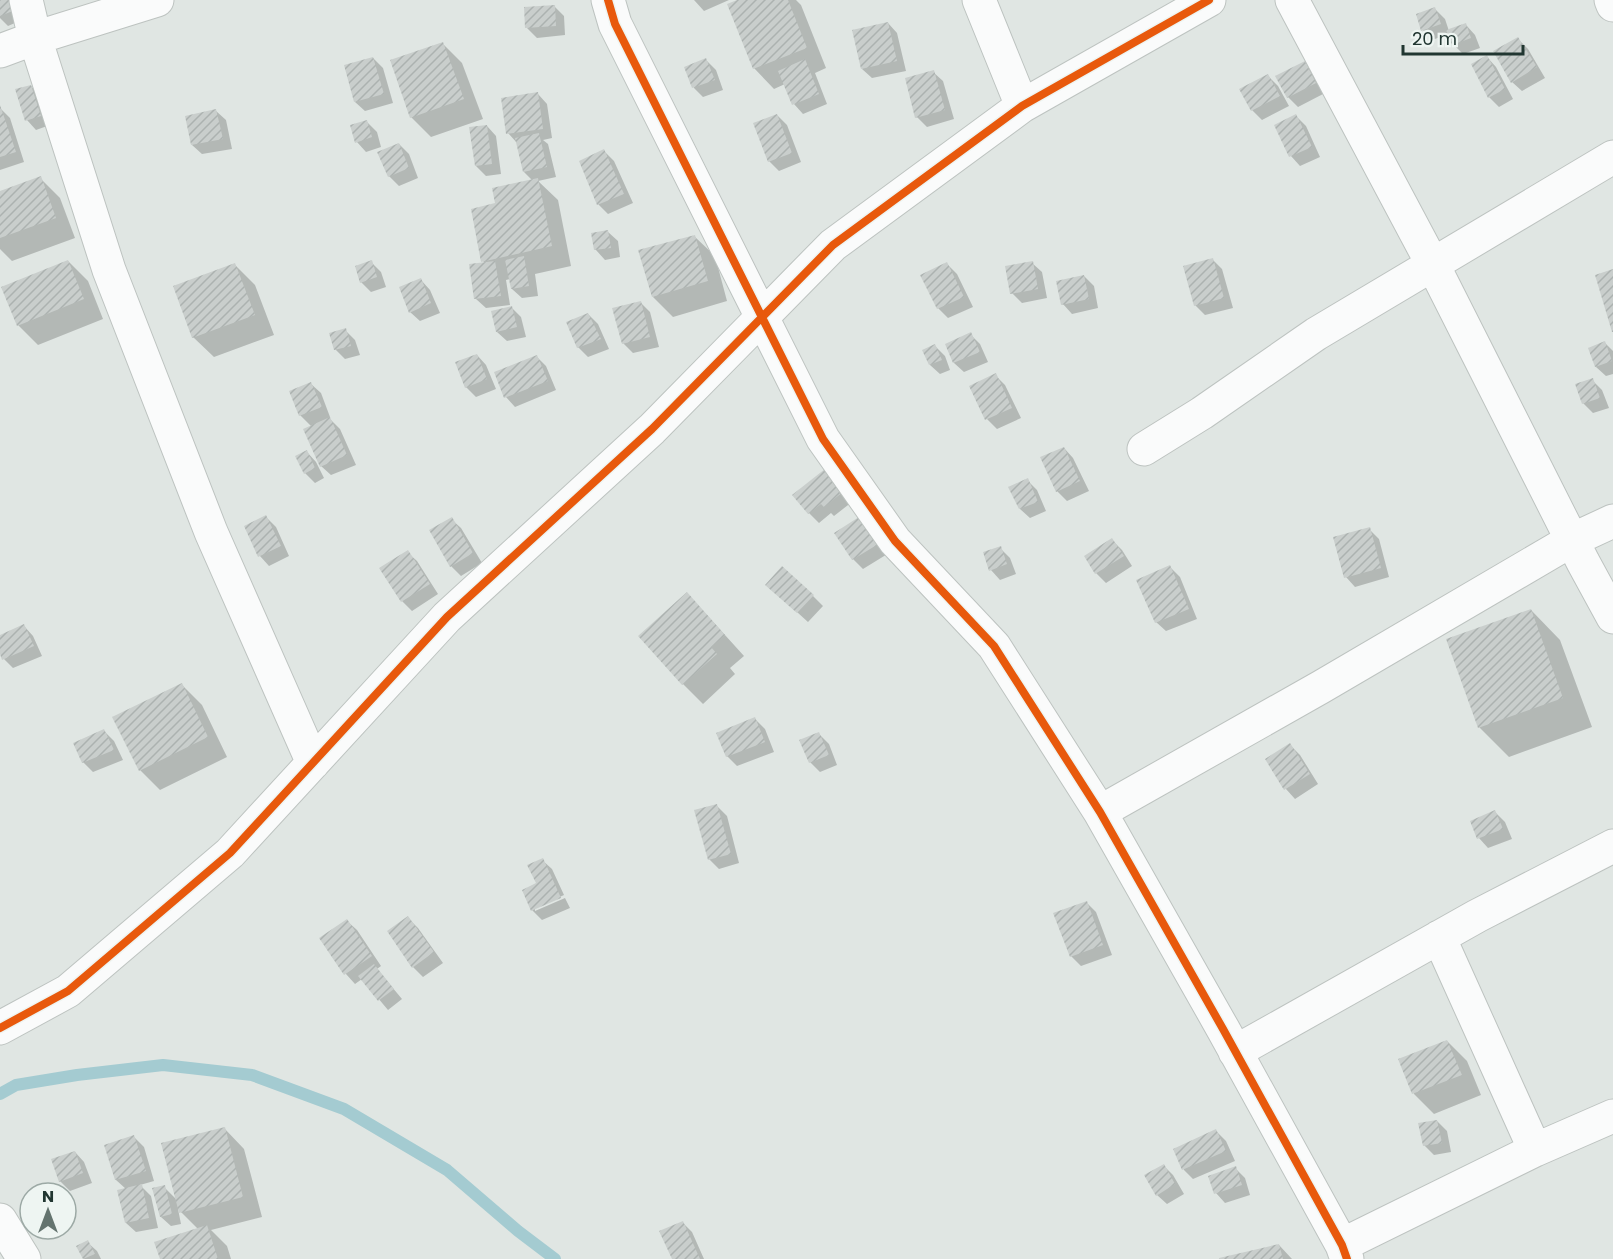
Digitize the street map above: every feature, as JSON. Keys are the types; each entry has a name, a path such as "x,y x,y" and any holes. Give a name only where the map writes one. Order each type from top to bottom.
{"street":[{"path":"26,0 35,38 109,270 211,532 313,763"},
{"path":"0,51 157,0"},
{"path":"608,0 615,24 823,439 895,541 994,646 1100,812 1345,1252 1535,1150 1613,1116"},
{"path":"980,0 1022,106"},
{"path":"0,1028 68,991 230,853 447,617 652,429 833,245 1022,106 1209,0"},
{"path":"1292,0 1433,265 1613,617"},
{"path":"1611,0 1613,4"},
{"path":"1144,449 1202,413 1316,334 1613,157"},
{"path":"1100,812 1321,687 1572,540 1613,521"},
{"path":"1235,1052 1439,937 1613,846"},
{"path":"1439,937 1535,1150"},
{"path":"0,1220 24,1259"}],"building":[{"path":"0,0 20,0 23,7 0,16"},
{"path":"737,0 788,0 807,48 753,69 727,4"},
{"path":"555,5 556,26 525,28 524,7"},
{"path":"1435,7 1441,24 1421,31 1416,14"},
{"path":"888,22 897,61 861,69 852,30"},
{"path":"1466,23 1471,38 1452,45 1446,30"},
{"path":"1518,37 1537,67 1511,83 1493,51"},
{"path":"443,42 464,99 410,118 390,60"},
{"path":"1487,55 1505,89 1488,98 1471,64"},
{"path":"373,57 384,94 354,102 344,65"},
{"path":"706,58 715,80 692,88 684,67"},
{"path":"805,59 819,94 792,105 778,71"},
{"path":"1305,61 1316,83 1287,98 1275,76"},
{"path":"934,70 945,110 915,118 905,78"},
{"path":"1268,74 1280,96 1251,111 1239,89"},
{"path":"31,85 41,116 25,121 15,89"},
{"path":"538,92 543,129 506,134 501,98"},
{"path":"0,105 16,152 0,157"},
{"path":"216,109 223,139 191,145 185,116"},
{"path":"777,114 792,153 768,162 753,123"},
{"path":"1296,114 1312,147 1289,157 1274,125"},
{"path":"367,120 372,137 355,143 350,125"},
{"path":"487,125 492,164 475,166 469,127"},
{"path":"539,133 547,167 523,172 515,138"},
{"path":"399,143 409,168 388,177 377,152"},
{"path":"604,149 624,194 597,205 579,161"},
{"path":"41,176 56,218 0,238 0,191"},
{"path":"538,178 552,246 481,262 471,209 495,203 492,188"},
{"path":"608,230 611,248 594,250 591,233"},
{"path":"695,235 708,281 652,297 638,250"},
{"path":"524,256 529,286 511,289 505,260"},
{"path":"1213,258 1224,298 1194,306 1183,266"},
{"path":"68,260 84,299 17,326 1,287"},
{"path":"372,260 377,277 360,283 355,266"},
{"path":"495,261 501,296 474,299 469,264"},
{"path":"1033,261 1038,289 1010,294 1005,266"},
{"path":"947,262 964,297 937,309 920,275"},
{"path":"235,263 255,315 192,338 173,286"},
{"path":"1613,269 1613,332 1612,332 1595,275"},
{"path":"1084,275 1089,299 1061,305 1056,281"},
{"path":"421,278 431,303 409,313 399,287"},
{"path":"641,301 650,337 622,344 612,308"},
{"path":"512,306 517,327 496,332 491,311"},
{"path":"588,313 601,339 577,348 566,322"},
{"path":"346,328 351,346 334,350 329,333"},
{"path":"971,332 980,352 953,363 945,344"},
{"path":"1605,341 1612,361 1595,367 1588,348"},
{"path":"935,344 942,360 929,365 922,350"},
{"path":"477,354 487,379 465,388 455,362"},
{"path":"537,355 548,381 504,398 494,372"},
{"path":"996,373 1012,408 985,420 969,386"},
{"path":"1593,378 1600,398 1582,404 1575,384"},
{"path":"311,382 322,407 299,416 289,391"},
{"path":"330,417 347,455 320,467 303,429"},
{"path":"1064,447 1080,481 1056,492 1040,457"},
{"path":"307,450 315,468 304,474 295,456"},
{"path":"830,465 848,488 824,507 821,504 808,514 792,495"},
{"path":"1028,478 1038,502 1019,509 1008,487"},
{"path":"266,515 281,546 258,557 244,526"},
{"path":"862,515 880,543 852,560 834,533"},
{"path":"452,517 473,553 450,567 429,530"},
{"path":"1370,527 1381,568 1344,578 1333,537"},
{"path":"1112,538 1124,556 1095,574 1084,556"},
{"path":"1001,546 1007,564 989,571 983,552"},
{"path":"408,550 430,584 401,602 379,568"},
{"path":"1170,565 1189,609 1155,623 1136,580"},
{"path":"782,566 814,595 797,613 765,585"},
{"path":"687,592 725,635 711,647 717,654 682,685 638,636"},
{"path":"1531,609 1563,698 1478,728 1446,639"},
{"path":"24,624 34,646 2,660 0,635"},
{"path":"182,683 208,737 139,771 112,717"},
{"path":"755,717 765,742 726,757 716,733"},
{"path":"104,729 114,750 82,763 73,743"},
{"path":"819,732 829,755 809,763 799,740"},
{"path":"1290,743 1310,774 1284,790 1265,759"},
{"path":"717,804 731,854 708,860 694,810"},
{"path":"1495,810 1503,829 1477,839 1470,821"},
{"path":"543,858 561,898 531,911 522,890 536,883 527,865"},
{"path":"1087,901 1103,945 1070,957 1053,913"},
{"path":"408,916 434,952 412,968 387,931"},
{"path":"347,919 372,956 344,975 319,938"},
{"path":"374,964 394,989 378,1001 358,976"},
{"path":"1447,1040 1462,1075 1412,1094 1398,1059"},
{"path":"1437,1120 1442,1143 1423,1146 1418,1123"},
{"path":"225,1127 243,1197 179,1213 161,1143"},
{"path":"1216,1129 1226,1151 1182,1170 1173,1149"},
{"path":"134,1135 146,1171 115,1180 104,1145"},
{"path":"75,1151 83,1173 59,1181 51,1159"},
{"path":"1164,1164 1175,1184 1156,1196 1144,1175"},
{"path":"1236,1166 1242,1185 1214,1194 1208,1176"},
{"path":"142,1184 149,1218 125,1223 117,1190"},
{"path":"165,1185 172,1214 160,1217 152,1188"},
{"path":"683,1221 700,1259 672,1259 659,1231"},
{"path":"207,1225 218,1259 160,1259 154,1242"},
{"path":"88,1240 95,1254 83,1259 76,1246"},
{"path":"1279,1244 1283,1259 1219,1259 1219,1258"}],"waterway":[{"path":"0,1094 16,1085 163,1065 252,1075 344,1109 447,1170 518,1231 555,1259"}],"cycle path":[{"path":"608,0 615,24 823,439 895,541 994,646 1100,812 1223,1029 1342,1245 1347,1259"},
{"path":"0,1028 68,991 230,853 447,617 652,429 833,245 1022,106 1209,0"}]}
